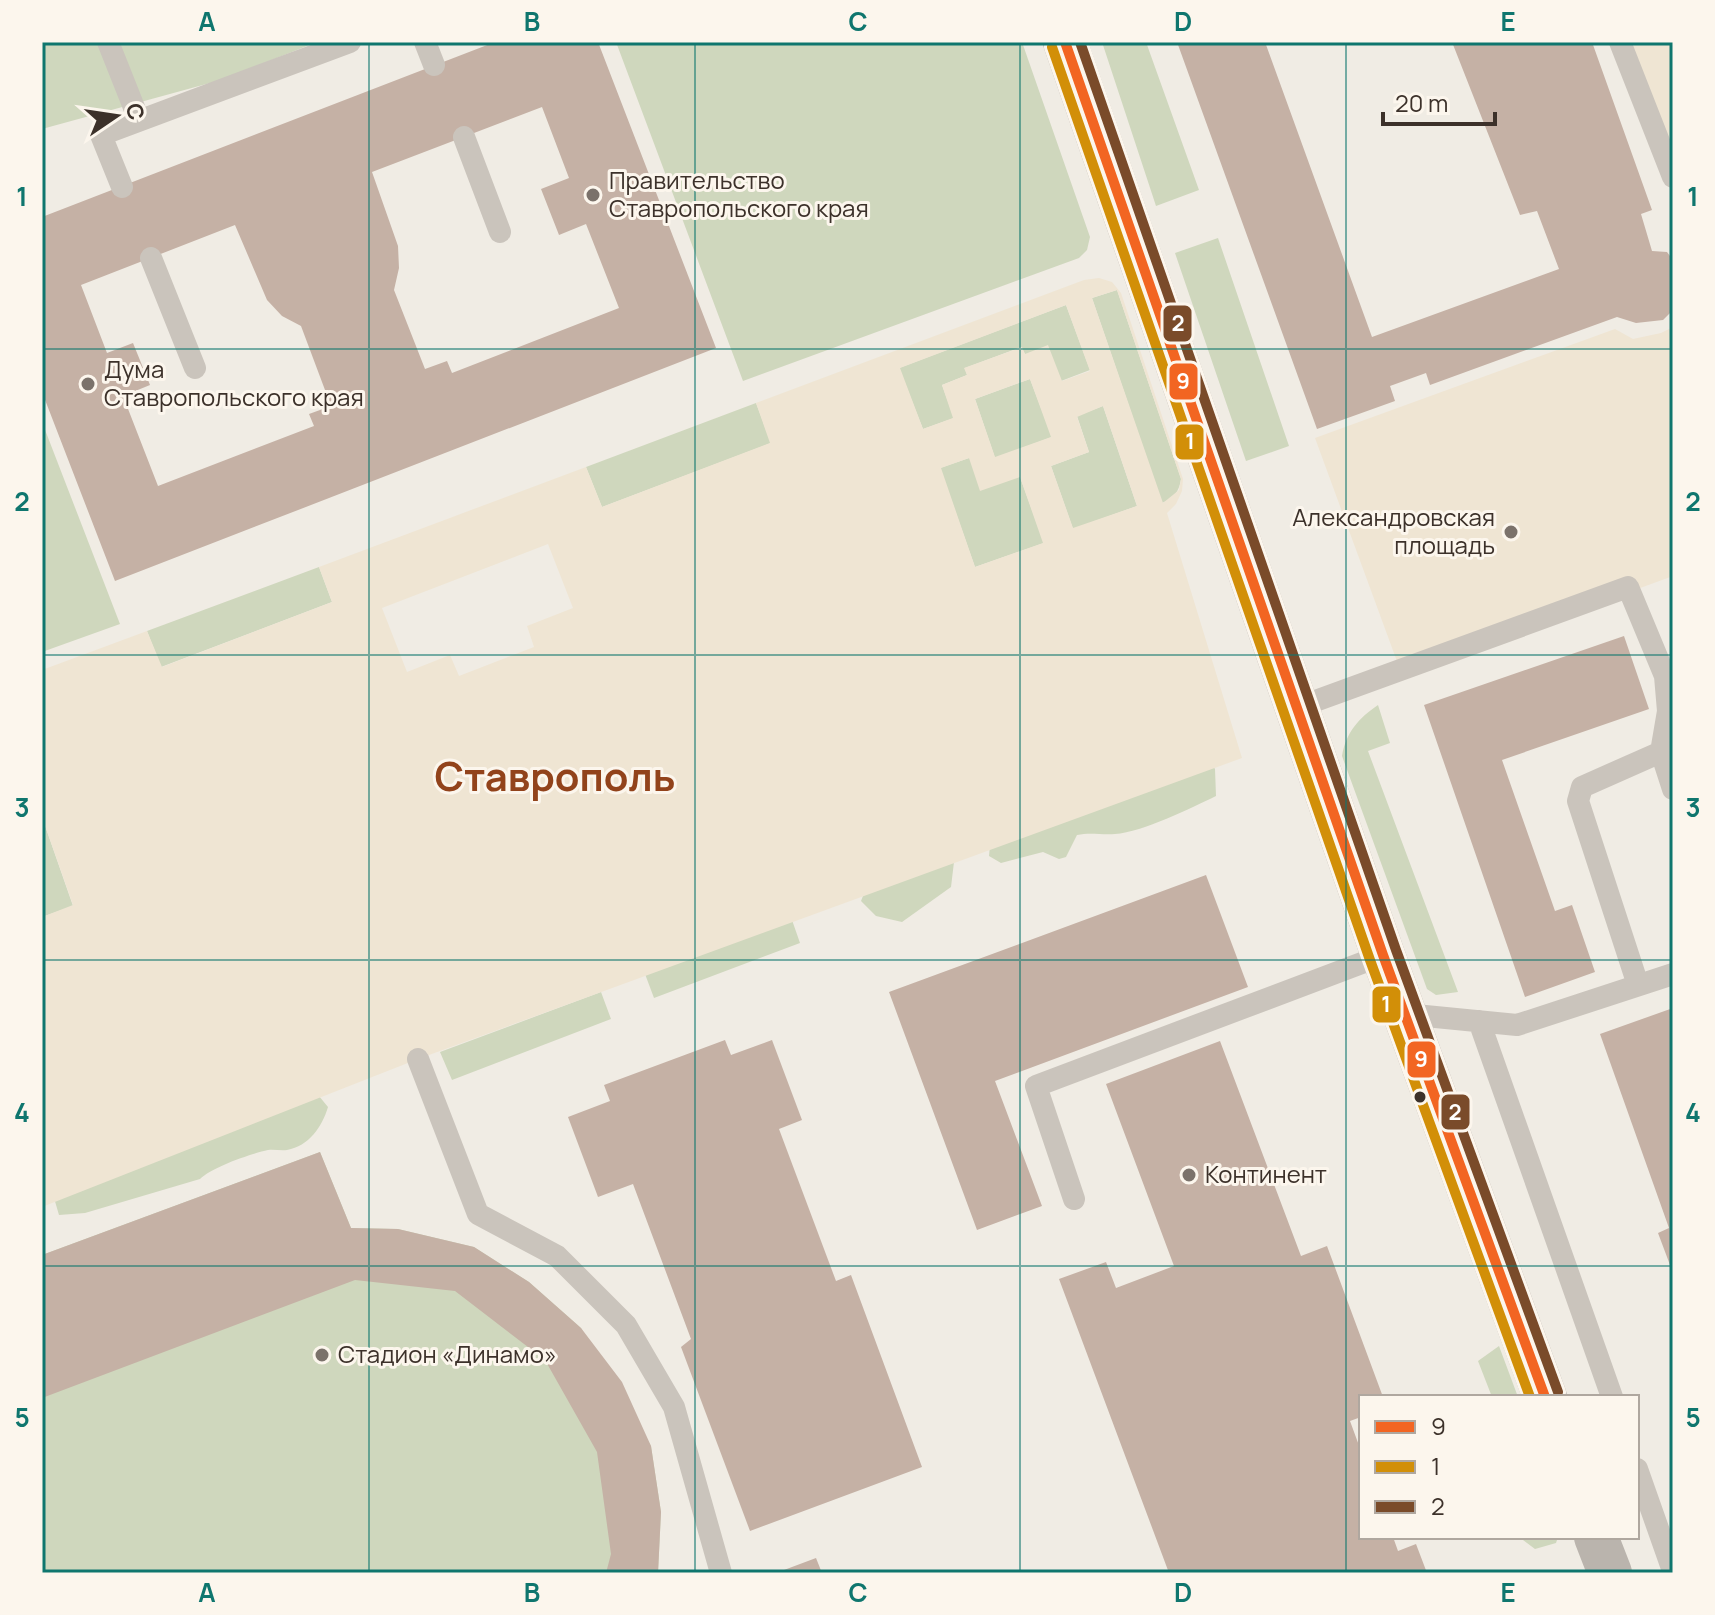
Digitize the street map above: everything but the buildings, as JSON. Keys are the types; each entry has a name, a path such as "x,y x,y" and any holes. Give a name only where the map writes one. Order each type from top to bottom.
{"main road":[{"path":"1065,42 1383,955 1544,1395"},
{"path":"1087,42 1100,143"},
{"path":"1597,1539 1610,1573"}],"lane":[{"path":"108,42 139,120"},
{"path":"122,187 101,135 350,42"},
{"path":"425,42 434,65"},
{"path":"1620,42 1673,177"},
{"path":"464,137 500,232"},
{"path":"151,258 195,368"},
{"path":"1296,708 1628,587 1665,676 1668,711 1661,752 1673,789"},
{"path":"1638,985 1578,801 1582,787 1661,752"},
{"path":"1074,1199 1036,1086 1383,955"},
{"path":"1405,1014 1517,1025 1673,974"},
{"path":"1479,1021 1611,1395"},
{"path":"418,1059 478,1214 557,1256 626,1325 674,1407 721,1573"},
{"path":"1639,1475 1673,1571"}],"green space":[{"path":"42,42 317,42 221,80 42,129"},
{"path":"616,42 1022,42 1090,237 1087,250 1079,258 743,381"},
{"path":"1102,42 1146,42 1199,190 1156,206"},
{"path":"1218,238 1289,446 1246,461 1175,253"},
{"path":"1117,290 1181,479 1175,494 1162,503 1092,298"},
{"path":"1066,305 1090,370 1061,381 1025,354 1021,347 965,368 967,375 942,385 954,418 923,429 899,368"},
{"path":"1030,379 1052,437 995,458 975,399"},
{"path":"756,403 771,443 602,507 586,467"},
{"path":"1103,406 1137,506 1073,529 1051,466 1089,452 1077,416"},
{"path":"42,422 120,624 42,652"},
{"path":"969,458 1020,477 1044,543 975,567 940,468"},
{"path":"319,567 332,602 161,667 147,631"},
{"path":"1378,705 1390,743 1368,751 1458,992 1436,995 1427,989 1342,756 1354,726"},
{"path":"1207,756 1215,769 1216,796 1180,813 1126,832 1077,835 1066,857 1059,859 1043,852 1001,863 989,856 990,845"},
{"path":"42,817 73,906 42,917"},
{"path":"954,862 951,887 902,922 876,916 861,901 870,878"},
{"path":"792,920 800,943 654,998 645,974"},
{"path":"601,992 611,1019 452,1080 440,1052"},
{"path":"314,1090 328,1107 318,1128 308,1140 295,1148 268,1150 222,1166 200,1179 85,1213 59,1215 54,1198"},
{"name":"Стадион «Динамо»","path":"320,1152 351,1228 398,1229 474,1247 529,1282 581,1328 651,1446 661,1512 658,1573 42,1573 42,1255"},
{"path":"1499,1346 1517,1395 1491,1395 1478,1361"},
{"path":"1522,1539 1557,1539 1556,1543 1535,1549"}],"shaded area":[{"path":"1631,42 1673,42 1673,150"},
{"path":"1099,278 1112,282 1121,293 1183,479 1176,504 1167,513 1242,758 418,1059 42,1207 42,917 73,905 42,817 42,670 147,631 162,667 332,602 319,567 586,467 602,507 770,443 756,403 1084,280","holes":["1117,290 1181,479 1179,490 1163,503 1092,298","1066,305 1090,371 1062,381 1048,345 1025,354 1022,347 964,368 967,375 942,385 953,418 923,429 900,368","1030,379 1051,437 995,457 975,399","1103,406 1137,506 1073,528 1051,466 1089,452 1077,417","969,458 980,491 1020,477 1043,543 975,567 941,468","548,544 573,608 527,626 534,647 459,676 450,655 407,672 382,608"]},
{"name":"Александровская площадь","path":"1673,327 1673,576 1402,675 1315,438 1615,329 1633,339"}],"transit line":[{"name":"9","path":"1065,42 1383,955 1544,1395"},
{"name":"2","path":"1080,42 1396,950 1558,1392"},
{"name":"1","path":"1052,47 1370,960 1529,1395"}],"place":[{"name":"Правительство Ставропольского края","path":"593,195"},
{"name":"Дума Ставропольского края","path":"88,384"},
{"name":"Александровская площадь","path":"1511,532"},
{"name":"Континент","path":"1189,1175"},
{"name":"Стадион «Динамо»","path":"322,1355"}],"district":[{"name":"Ставрополь","path":"555,777"}]}
